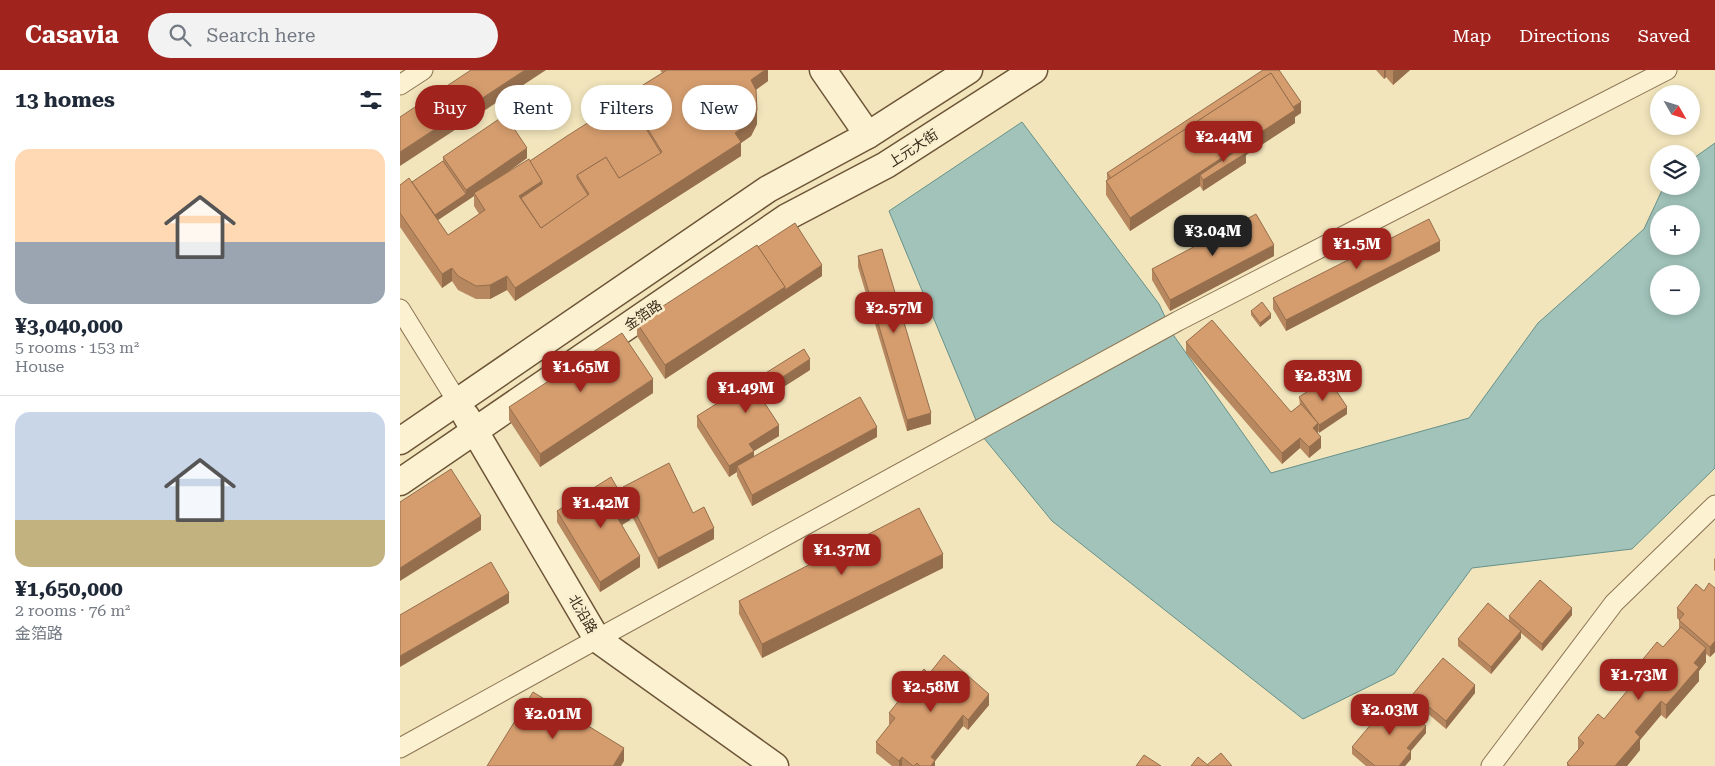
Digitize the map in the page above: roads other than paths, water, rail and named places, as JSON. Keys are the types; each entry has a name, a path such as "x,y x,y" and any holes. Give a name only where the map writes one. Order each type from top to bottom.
{"main road":[{"path":"823,70 868,135"},
{"path":"400,441 768,188 868,135 969,70"},
{"name":"上元大街","path":"787,217 886,166 1034,70"},
{"name":"金箔路","path":"400,482 787,217"},
{"name":"北沿路","path":"457,401 597,638 775,766"}],"street":[{"path":"400,85 423,70"},
{"path":"400,748 597,638 1178,321 1668,70"},
{"path":"400,309 457,401"},
{"path":"1491,766 1614,603 1715,505"}],"water":[{"path":"1022,122 1159,304 1174,336 1271,473 1469,418 1538,323 1644,229 1650,216 1650,255 1700,255 1700,205 1655,205 1660,195 1700,195 1700,154 1715,143 1715,468 1632,549 1472,568 1394,674 1303,719 1052,521 983,437 889,211"}]}
